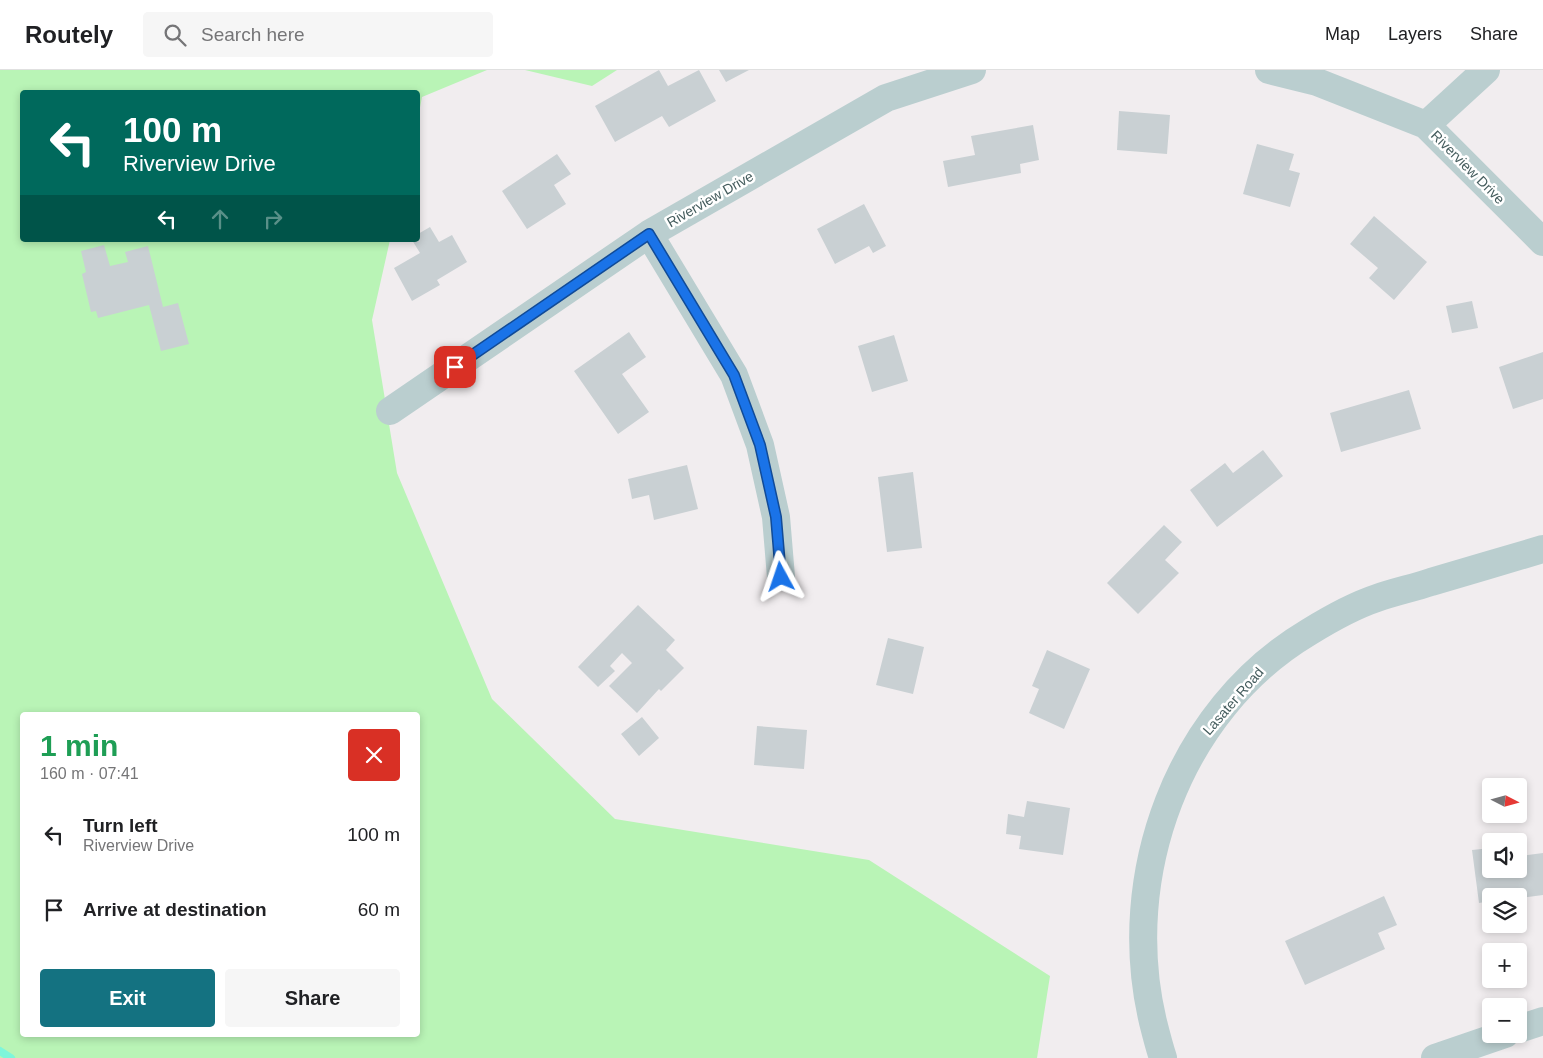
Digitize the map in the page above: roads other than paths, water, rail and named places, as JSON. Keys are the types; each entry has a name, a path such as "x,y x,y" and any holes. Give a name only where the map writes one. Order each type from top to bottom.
{"street":[{"name":"Riverview Drive","path":"390,411 649,234 886,98 972,70"},
{"name":"Riverview Drive","path":"1269,70 1316,82 1426,125 1543,242"},
{"path":"1426,125 1486,70"},
{"path":"649,234 734,375 760,445 776,517 781,577"},
{"name":"Lasater Road","path":"1163,1058 1150,1006 1143,965 1143,923 1148,870 1161,822 1177,783 1199,739 1228,701 1261,667 1289,645 1330,620 1376,598 1543,549"},
{"path":"1527,1026 1543,1021"},
{"path":"1435,1058 1482,1042"}],"waterway":[{"path":"0,1051 11,1058"}]}
